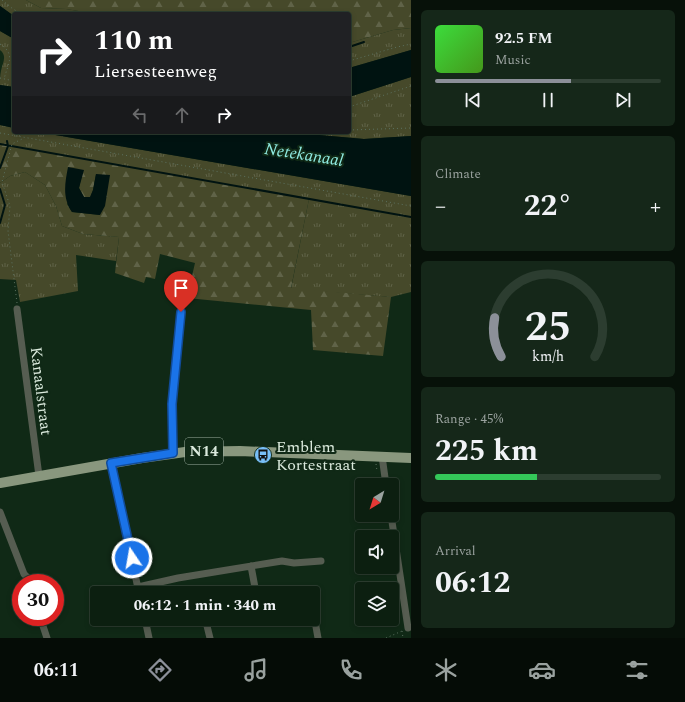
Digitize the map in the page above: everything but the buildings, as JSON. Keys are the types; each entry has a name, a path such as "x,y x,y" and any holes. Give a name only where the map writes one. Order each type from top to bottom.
{"main road":[{"name":"N14","path":"0,483 173,453 213,450 240,454 378,456 411,458"}],"street":[{"name":"Kanaalstraat","path":"17,309 39,476"},
{"path":"173,453 172,404 181,312"},
{"path":"378,456 384,478"},
{"path":"111,463 137,586"},
{"path":"0,512 24,574"},
{"path":"392,522 408,628"},
{"path":"157,586 282,561 294,563 322,561"},
{"path":"251,566 255,586"},
{"path":"43,626 47,638"},
{"path":"146,626 149,638"},
{"path":"208,626 210,638"},
{"path":"316,626 318,638"}],"path":[{"path":"2,0 18,12"},
{"path":"0,44 7,48 10,58 4,79"},
{"path":"351,60 411,44"},
{"path":"0,78 12,81"},
{"path":"351,106 411,86"},
{"path":"351,130 411,128"},
{"path":"0,133 411,206"},
{"path":"17,309 8,231 10,206 2,182 12,144 26,138"},
{"path":"377,471 378,456"},
{"path":"386,638 408,628"}],"green space":[{"path":"0,0 26,0 41,8 66,9 85,12 12,12 12,15 0,6"},
{"path":"26,0 411,0 411,28 393,30 351,42 351,12 85,12 66,9 41,8"},
{"path":"411,28 411,50 351,67 351,42 393,30"},
{"path":"0,31 12,38 12,87 0,85 0,74 4,55 0,50"},
{"path":"411,77 411,136 364,139 308,134 351,134 351,96"},
{"path":"0,125 12,128 12,134 50,134 411,196 411,292 391,297 291,289 309,199 0,144"},
{"path":"0,144 309,199 291,288 391,297 383,356 313,350 311,310 187,298 195,263 160,254 155,279 146,277 144,283 115,273 119,237 83,234 62,226 56,206 45,185 25,172 10,176 0,183","holes":["83,170 79,188 84,197 90,198 96,174 100,215 72,212 67,204"]},
{"path":"25,172 45,185 56,206 62,226 83,234 119,237 116,261 76,255 78,291 20,302 16,280 0,279 0,183 10,176"}],"water":[{"path":"0,6 12,15 12,38 0,31"},
{"path":"411,50 411,77 351,96 351,67"},
{"path":"0,85 12,87 12,128 0,125"},
{"name":"Netekanaal","path":"50,134 308,134 364,139 411,136 411,196"},
{"path":"68,167 84,170 79,188 84,197 90,197 96,174 110,175 105,206 100,215 72,212 67,201 65,190"}],"waterway":[{"path":"351,46 364,42"},
{"path":"0,168 8,146 7,141"},
{"path":"0,144 411,217"},
{"path":"0,189 5,205 0,223"}],"place":[{"name":"Emblem Kortestraat","path":"263,455"}],"route":[{"path":"132,558 111,463 173,453 172,404 181,312"}]}
